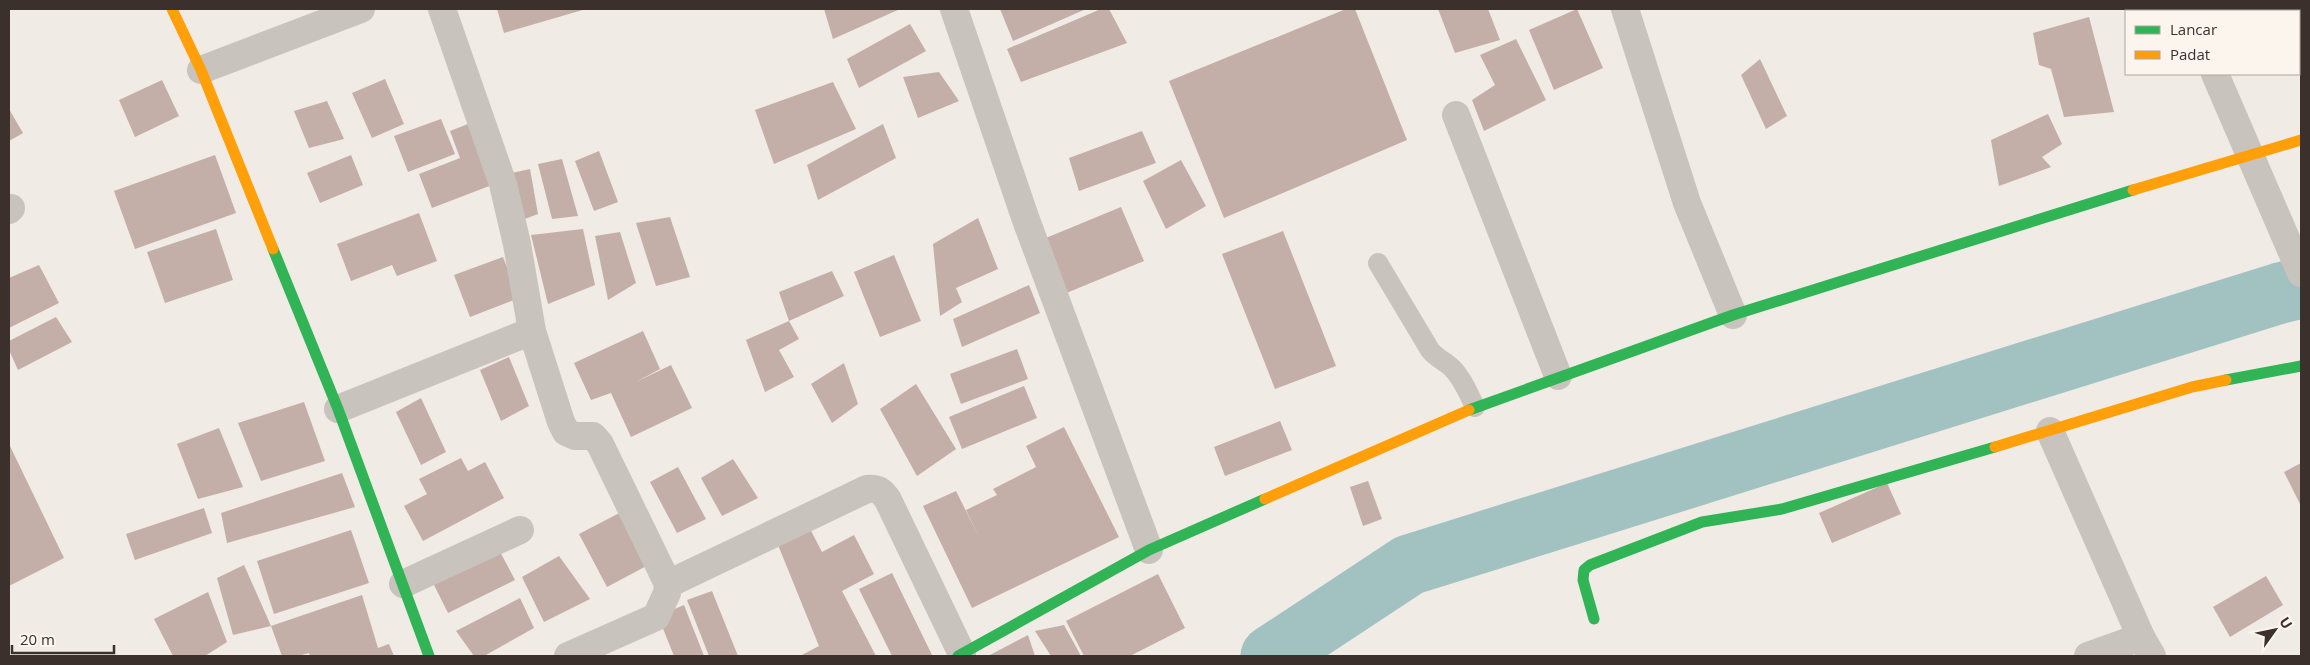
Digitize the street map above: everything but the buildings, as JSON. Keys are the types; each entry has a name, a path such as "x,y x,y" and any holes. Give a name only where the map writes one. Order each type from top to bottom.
{"street":[{"path":"172,9 201,70 338,409 429,656"},
{"path":"201,70 361,9"},
{"path":"442,9 503,184 517,244 532,331 566,432 575,436 593,436 600,444 668,584 668,593 656,617 568,656"},
{"path":"954,9 1026,220 1149,550"},
{"path":"1625,9 1687,203 1733,315"},
{"path":"2215,75 2301,273"},
{"path":"1456,115 1558,376"},
{"path":"668,584 823,509 867,489 875,489 881,491 888,500 960,655 1149,550 1475,407 1733,315 2249,154 2301,140"},
{"path":"338,409 532,331"},
{"path":"1594,619 1583,580 1584,570 1590,565 1702,522 1782,509 2050,431 2192,387 2301,366"},
{"path":"2050,431 2146,647 2088,656"},
{"path":"404,584 520,530"}],"lane":[{"path":"1378,263 1430,350 1437,358 1452,368 1467,389 1475,407"}],"waterway":[{"path":"1271,656 1409,565 2301,288"}],"traffic: fast":[{"path":"1469,410 1733,315 2133,190"},
{"path":"273,249 338,409 429,656"},
{"path":"2226,380 2301,366"},
{"path":"1594,619 1583,580 1584,570 1590,565 1702,522 1782,509 1995,447"},
{"path":"958,656 1149,550 1265,499"}],"traffic: slow":[{"path":"172,9 201,70 273,249"},
{"path":"2133,190 2301,140"},
{"path":"1995,447 2192,387 2226,380"},
{"path":"1265,499 1469,410"}]}
